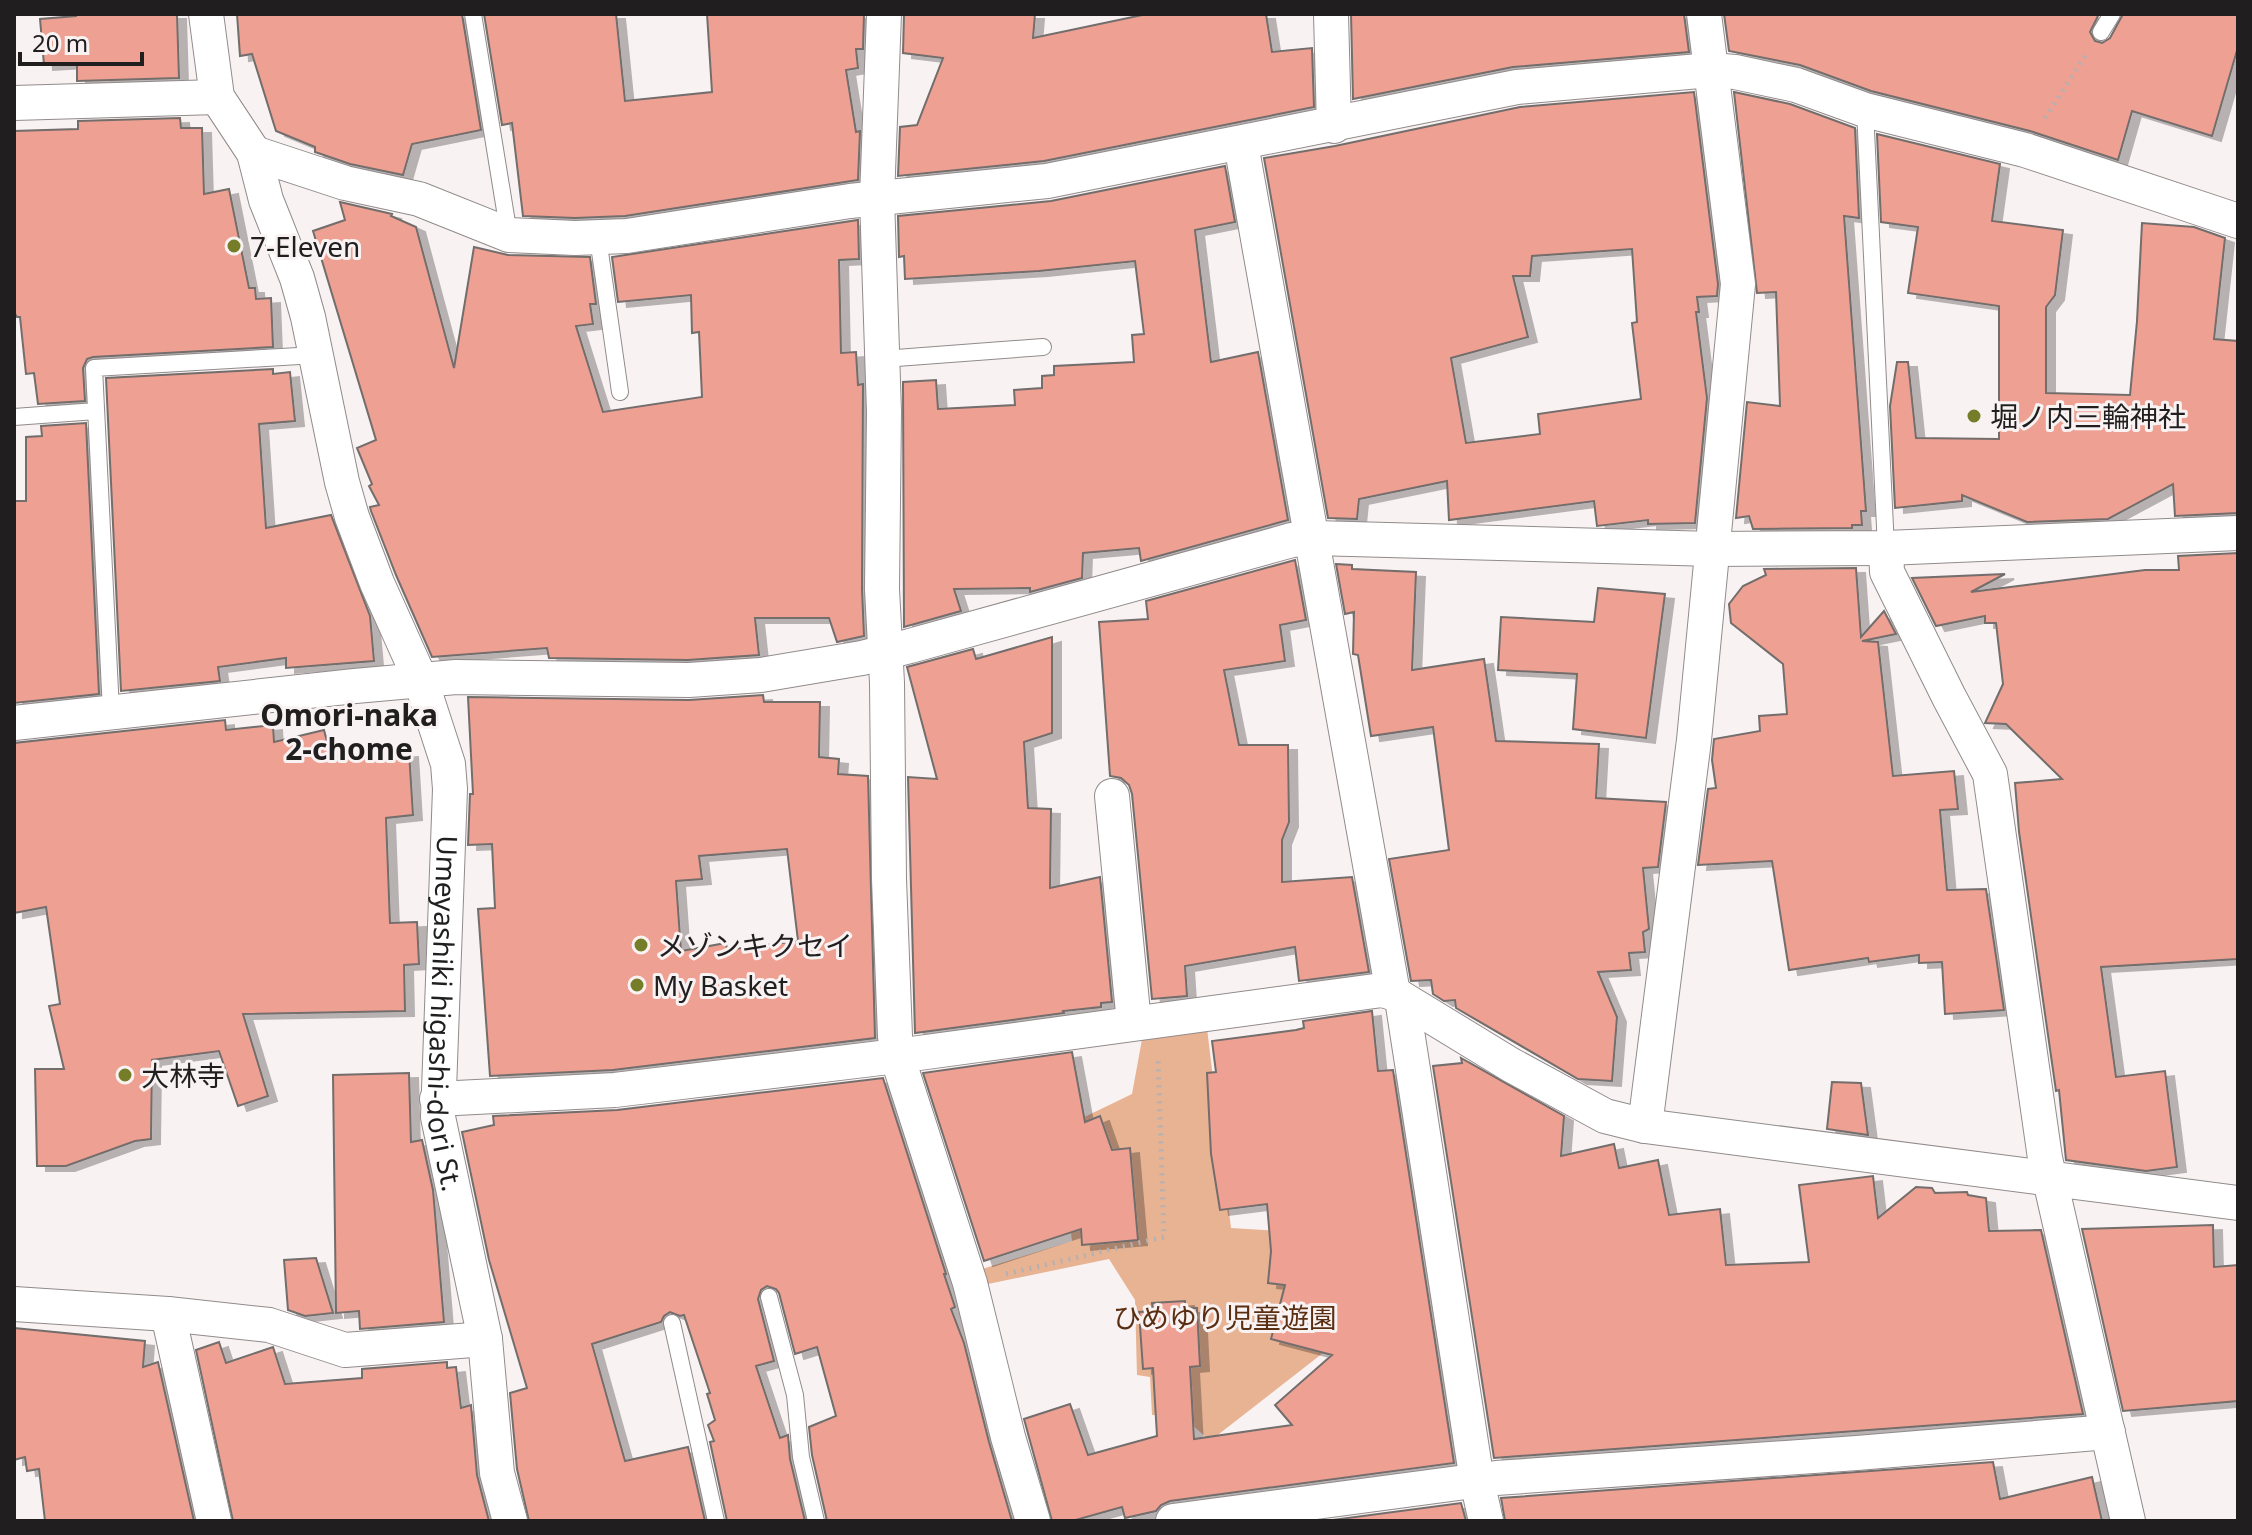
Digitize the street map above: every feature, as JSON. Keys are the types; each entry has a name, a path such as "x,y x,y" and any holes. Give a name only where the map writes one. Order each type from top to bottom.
{"street":[{"name":"Umeyashiki higashi-dori St.","path":"206,14 217,97 254,153 266,200 297,278 352,517 377,583 421,681 448,764 450,789 438,1117 485,1339 497,1473 510,1521"},
{"path":"884,14 877,198 883,359 882,589 897,1056 970,1283 1008,1437 1033,1521"},
{"path":"1331,14 1334,126"},
{"path":"1645,1126 1694,740 1738,284 1704,14"},
{"path":"254,153 345,183 419,199 509,235 598,238 877,198 1047,181 1517,87 1711,70 1796,85 1865,110 2025,150 2238,221"},
{"path":"14,103 217,97"},
{"path":"1241,144 1397,996 1486,1521"},
{"path":"14,723 456,677 689,680 761,675 886,652 1292,540 1314,538 1713,549 1886,548 2238,533"},
{"path":"1886,548 1887,572 1990,774 2049,1178 2128,1521"},
{"path":"1112,796 1145,1022"},
{"path":"437,1099 615,1090 897,1056 1382,990 1605,1116 1645,1126 2238,1203"},
{"path":"14,1304 168,1314 269,1325 345,1350 485,1339"},
{"path":"168,1314 214,1521"},
{"path":"1173,1521 1477,1481 2108,1432"}],"lane":[{"path":"473,14 509,235"},
{"path":"2101,32 2112,14"},
{"path":"1865,110 1886,548"},
{"path":"598,238 620,392"},
{"path":"883,359 1043,347"},
{"path":"111,711 94,368 316,355"},
{"path":"14,417 96,411"},
{"path":"769,1297 795,1395 801,1457 816,1521"},
{"path":"672,1323 716,1521"}],"path":[{"path":"2025,150 2101,32"},
{"path":"970,1283 1164,1237 1145,1022"}],"green space":[{"name":"ひめゆり児童遊園","path":"1207,1028 1231,1228 1325,1234 1359,1325 1210,1441 1180,1414 1152,1415 1150,1377 1137,1375 1135,1300 1109,1259 983,1285 979,1270 1072,1241 1061,1152 1072,1123 1132,1094 1143,1034"}],"building":[{"path":"76,14 177,14 179,78 77,81 77,63 44,65 40,19"},
{"path":"237,14 462,14 481,130 412,144 403,175 350,164 315,152 315,147 276,131 252,54 240,56"},
{"path":"484,14 616,14 625,101 712,92 707,14 864,14 863,49 856,49 858,68 846,70 856,132 860,131 858,180 625,216 523,216 512,123 502,125"},
{"path":"904,14 1035,14 1033,38 1147,14 1266,14 1272,52 1312,48 1314,107 1044,161 898,176 900,127 917,125 943,58 903,53"},
{"path":"1351,14 1684,14 1689,52 1513,67 1353,99"},
{"path":"1724,14 2099,14 2090,32 2095,41 2102,43 2110,38 2123,14 2238,14 2238,47 2212,136 2132,111 2118,160 2030,131 1871,91 1800,65 1729,51"},
{"path":"1694,92 1718,284 1717,296 1697,297 1699,312 1696,312 1707,398 1695,523 1648,524 1648,520 1597,526 1594,501 1449,520 1447,481 1359,499 1357,519 1328,518 1264,158 1520,107","holes":["1632,249 1637,322 1632,323 1641,399 1538,414 1540,434 1466,443 1451,358 1528,337 1513,276 1530,276 1532,256"]},
{"path":"1734,92 1790,104 1855,128 1859,218 1844,216 1866,511 1861,511 1862,525 1852,525 1852,528 1753,529 1749,516 1736,518 1747,402 1780,406 1776,292 1757,293"},
{"path":"180,118 181,128 202,128 204,194 229,189 249,288 255,288 256,299 271,298 273,347 93,357 87,359 83,368 85,401 38,404 34,373 26,374 20,317 14,312 14,131 78,129 78,121"},
{"path":"1877,134 2000,164 1992,221 2063,230 2055,295 2046,307 2046,393 2130,395 2142,223 2194,227 2225,238 2214,339 2238,341 2238,513 2175,516 2173,484 2108,519 2027,522 1962,495 1962,501 1895,508 1890,406 1897,362 1908,362 1916,438 1999,439 1999,306 1908,293 1918,227 1881,222"},
{"path":"1225,166 1235,222 1195,230 1211,362 1258,352 1288,520 1141,561 1139,548 1083,553 1082,578 1030,592 1030,588 954,589 961,611 904,627 903,382 936,380 938,409 1015,405 1014,390 1042,388 1042,376 1054,375 1054,366 1134,362 1132,335 1144,334 1135,261 1039,271 905,279 904,256 899,257 898,216 1051,201"},
{"path":"340,202 392,214 416,227 454,368 474,247 508,255 590,257 596,304 590,304 593,324 576,326 603,412 702,397 699,332 692,333 691,295 618,302 612,257 858,220 859,259 839,260 841,353 856,352 858,385 863,384 864,636 837,642 829,618 755,618 759,655 688,660 549,658 547,648 432,657 371,511 370,507 379,505 369,486 372,484 357,448 376,440 313,231 345,220"},
{"path":"273,369 273,374 290,372 295,421 259,424 266,528 331,515 370,616 374,661 286,668 286,658 218,667 220,681 121,691 106,378"},
{"path":"86,423 99,694 14,703 14,501 26,501 26,437 42,436 41,426"},
{"path":"2238,553 2238,959 2101,967 2116,1077 2165,1071 2177,1167 2146,1171 2066,1160 2059,1090 2056,1091 2019,832 2015,783 2062,779 2006,724 1985,723 2003,684 1996,623 1985,623 1985,616 1936,626 1912,578 2005,574 1971,592 2145,570 2179,570 2178,556"},
{"path":"1295,560 1306,620 1280,625 1285,661 1224,670 1239,745 1288,745 1289,822 1282,840 1282,882 1352,877 1369,972 1299,981 1295,947 1185,966 1187,996 1152,999 1132,794 1129,785 1121,778 1110,776 1099,622 1148,619 1146,601"},
{"path":"1336,564 1352,565 1352,569 1416,572 1412,670 1484,659 1496,741 1599,744 1596,798 1666,802 1658,867 1643,868 1649,929 1643,932 1645,952 1629,953 1631,970 1598,972 1617,1017 1612,1081 1578,1079 1456,1008 1455,1000 1444,1001 1433,994 1431,980 1411,981 1389,859 1449,850 1433,727 1371,736 1358,655 1353,654 1354,612 1345,614"},
{"path":"1856,568 1861,637 1884,611 1896,634 1862,641 1878,642 1893,776 1954,771 1958,809 1940,810 1947,890 1986,889 2004,1010 1945,1014 1942,962 1919,963 1919,955 1869,962 1868,958 1789,970 1772,861 1698,865 1708,789 1716,788 1712,760 1714,739 1760,731 1759,716 1787,714 1783,664 1731,623 1729,604 1743,586 1766,575 1764,569"},
{"path":"1598,588 1665,594 1646,738 1573,729 1577,674 1498,670 1501,617 1594,622"},
{"path":"1052,637 1052,733 1024,742 1028,808 1051,809 1050,888 1100,877 1112,1002 1101,1003 1101,1007 1064,1013 915,1033 908,777 937,779 907,667 973,649 976,659"},
{"path":"763,695 764,702 820,702 819,757 839,759 838,774 868,776 875,1038 613,1070 490,1076 478,909 495,908 492,844 468,845 470,794 473,794 468,697 689,700","holes":["787,849 798,941 727,950 726,943 681,951 676,881 702,879 699,856"]},
{"path":"225,720 226,730 273,725 274,742 324,730 331,757 409,752 413,815 386,818 390,923 417,922 419,964 404,965 405,1011 243,1014 268,1096 238,1106 219,1051 152,1060 151,1139 135,1141 66,1166 37,1166 35,1069 64,1069 49,1006 60,1004 46,907 14,913 14,743"},
{"path":"1372,1011 1378,1071 1393,1070 1454,1463 1170,1501 1156,1511 1125,1518 1122,1507 1072,1521 1052,1521 1024,1419 1070,1404 1088,1455 1157,1436 1153,1368 1143,1369 1139,1312 1153,1311 1152,1303 1185,1301 1185,1308 1197,1308 1200,1366 1190,1367 1194,1439 1292,1425 1275,1405 1332,1355 1271,1339 1285,1285 1268,1283 1271,1251 1267,1204 1220,1210 1211,1154 1207,1073 1216,1072 1212,1041 1296,1030 1304,1028 1303,1021"},
{"path":"1072,1052 1085,1122 1100,1116 1112,1150 1130,1148 1138,1240 1082,1245 1081,1229 984,1261 923,1073"},
{"path":"1461,1058 1564,1116 1561,1156 1614,1144 1619,1168 1658,1160 1669,1215 1720,1209 1726,1265 1809,1262 1799,1185 1873,1176 1878,1218 1916,1187 1932,1188 1935,1193 1967,1192 1968,1195 1986,1198 1989,1231 2041,1230 2083,1414 1494,1458 1433,1066 1462,1063"},
{"path":"409,1073 411,1142 422,1140 433,1190 444,1322 360,1329 359,1311 336,1313 333,1075"},
{"path":"883,1078 946,1274 955,1307 951,1309 964,1343 1012,1521 827,1521 809,1427 836,1416 817,1347 795,1354 779,1293 767,1286 761,1290 758,1299 774,1361 756,1366 780,1438 788,1435 790,1459 805,1521 727,1521 710,1442 714,1441 708,1425 715,1420 707,1394 710,1393 684,1315 670,1312 661,1322 592,1344 625,1461 688,1447 705,1521 529,1521 517,1469 510,1393 527,1388 489,1260 462,1132 494,1125 493,1116 617,1110"},
{"path":"1832,1082 1861,1083 1868,1135 1827,1129"},
{"path":"2213,1225 2214,1267 2238,1265 2238,1401 2123,1411 2082,1229"},
{"path":"316,1258 333,1313 305,1316 288,1310 284,1260"},
{"path":"14,1328 145,1341 143,1367 158,1362 194,1521 45,1521 39,1469 27,1471 25,1457 14,1460"},
{"path":"219,1342 226,1363 273,1347 285,1384 362,1378 362,1369 447,1362 447,1368 456,1367 461,1408 471,1405 477,1475 489,1521 233,1521 196,1350"},
{"path":"1993,1462 2000,1499 2092,1477 2102,1521 1505,1521 1501,1498"},
{"path":"1461,1503 1466,1521 1325,1521"}],"place":[{"name":"7-Eleven","path":"234,246"},
{"name":"堀ノ内三輪神社","path":"1974,416"},
{"name":"メゾンキクセイ","path":"641,945"},
{"name":"My Basket","path":"637,985"},
{"name":"大林寺","path":"125,1075"}],"district":[{"name":"Omori-naka 2-chome","path":"349,731"}]}
